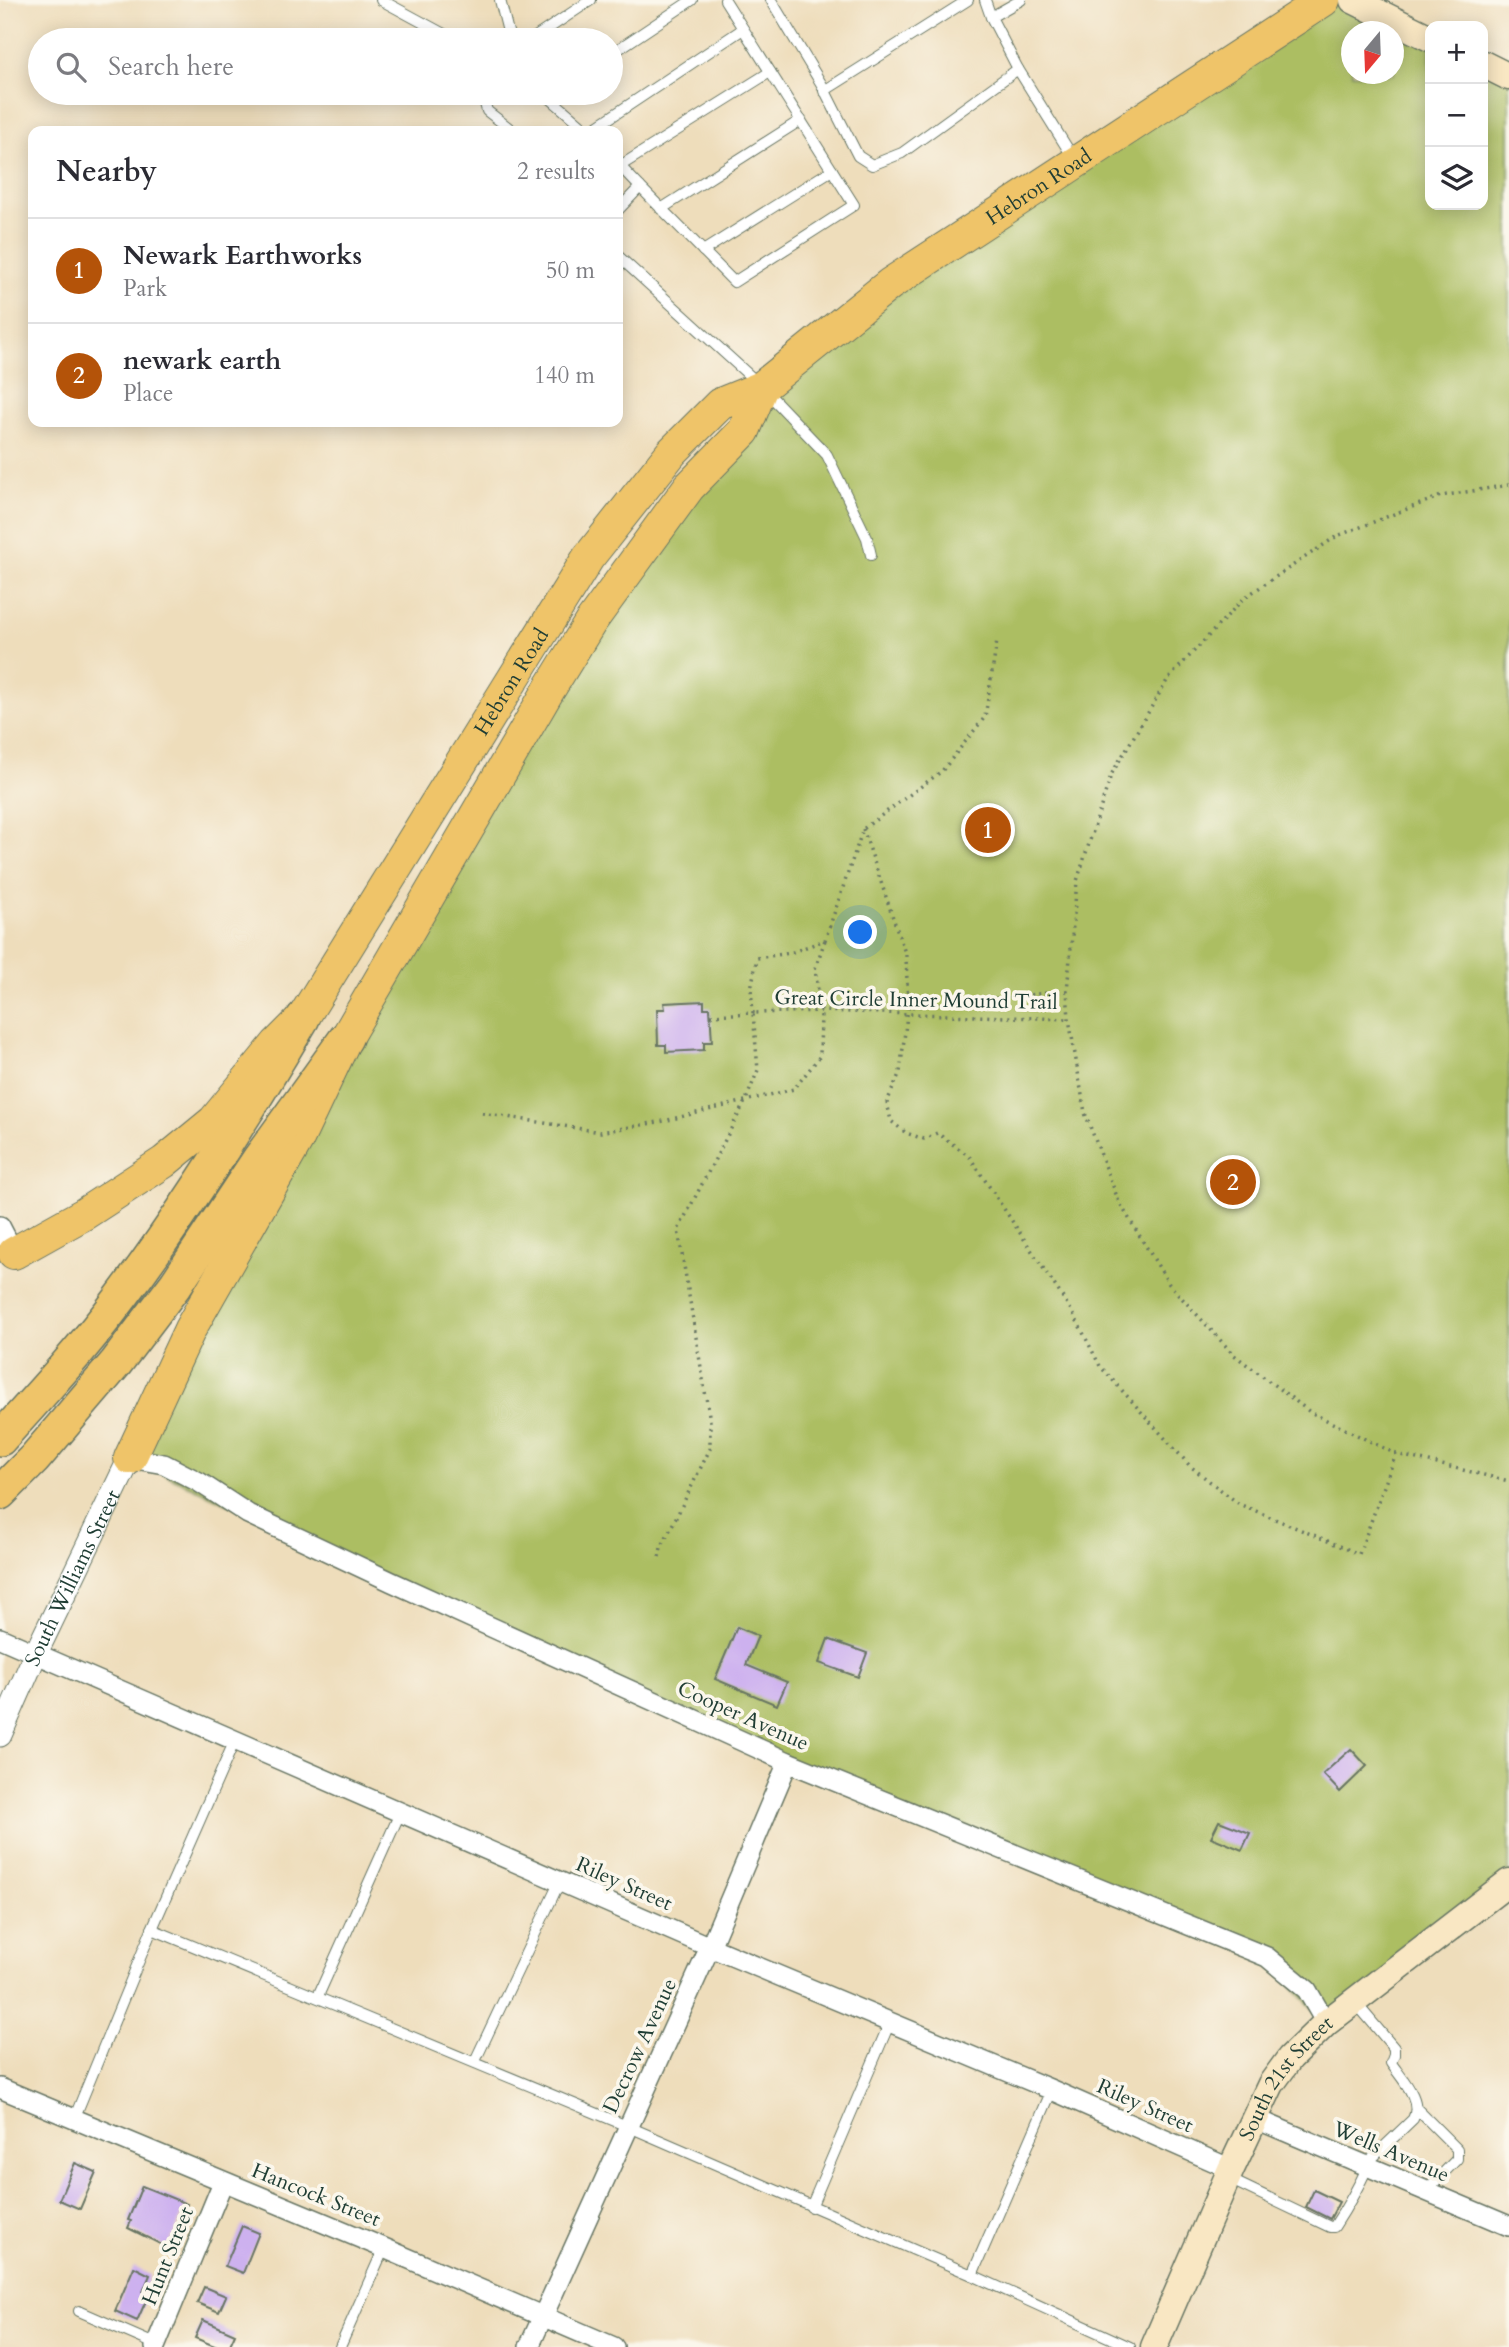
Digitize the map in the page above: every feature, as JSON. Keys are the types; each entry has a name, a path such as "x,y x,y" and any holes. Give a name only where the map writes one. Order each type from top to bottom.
{"highway":[{"name":"Hebron Road","path":"5,1247 84,1214 164,1162 214,1121 277,1044 303,1018 588,558 672,452 720,404 762,387 890,284 1324,0"},
{"name":"Hebron Road","path":"130,1458 190,1329 299,1139 346,1038 590,623 689,487 744,431 762,387"},
{"path":"0,1438 122,1297 169,1230 303,1018"},
{"path":"0,1493 34,1459 116,1363 176,1284 346,1038"}],"main road":[{"path":"1353,0 1425,36"},
{"path":"1488,66 1509,77"},
{"name":"South 21st Street","path":"1154,2347 1229,2173 1271,2084 1290,2058 1326,2023 1509,1882"}],"street":[{"name":"South Williams Street","path":"0,1735 36,1653 130,1458"},
{"name":"Cooper Avenue","path":"130,1458 164,1464 260,1520 788,1762 1267,1957 1307,1990 1326,2023"},
{"name":"Riley Street","path":"0,1638 710,1947 1052,2090 1229,2173"},
{"name":"Decrow Avenue","path":"529,2347 710,1947 788,1762"},
{"name":"Hancock Street","path":"0,2088 614,2347"},
{"name":"Wells Avenue","path":"1256,2119 1509,2226"},
{"name":"Hunt Street","path":"158,2346 223,2182"}],"lane":[{"path":"381,0 433,28"},
{"path":"500,0 507,28"},
{"path":"549,28 590,0"},
{"path":"623,46 692,0"},
{"path":"623,169 734,282 854,205 725,0"},
{"path":"771,0 858,156 872,165 902,153 1018,69"},
{"path":"824,91 968,0"},
{"path":"985,0 1018,69 1076,163"},
{"path":"991,17 1021,0"},
{"path":"597,126 743,29"},
{"path":"623,163 770,72"},
{"path":"485,105 487,111 506,126"},
{"path":"560,105 583,126"},
{"path":"662,209 800,120"},
{"path":"703,251 832,170"},
{"path":"623,205 640,187"},
{"path":"623,261 762,387 827,455 867,538 871,555"},
{"path":"74,2119 152,1928 235,1740"},
{"path":"318,1996 400,1813"},
{"path":"475,2061 560,1881"},
{"path":"152,1928 627,2126 972,2275 1130,2347"},
{"path":"1354,2002 1394,2048 1391,2063 1416,2102 1418,2110 1457,2149 1457,2159 1425,2191"},
{"path":"811,2207 890,2022"},
{"path":"972,2275 1052,2090"},
{"path":"1229,2173 1334,2227 1344,2208 1354,2198 1366,2166 1413,2119 1418,2110"},
{"path":"340,2347 384,2248"},
{"path":"79,2311 158,2346"}],"path":[{"name":"Great Circle Inner Mound Trail","path":"1509,485 1441,496 1337,536 1244,598 1168,679 1111,775 1077,881 1067,991 1069,1019 1085,1113 1119,1202 1168,1284 1233,1354 1310,1412 1396,1454 1509,1481"},
{"path":"482,1113 601,1132 664,1121 794,1089 820,1056 821,1011 815,969 863,830 942,771 985,717 997,641"},
{"path":"863,830 906,956 908,1014 900,1072 887,1102 891,1121 906,1133 924,1139 937,1133 970,1156 1073,1313 1100,1366 1190,1466 1239,1504 1359,1554 1396,1454"},
{"path":"711,1015 752,1013 751,989 757,958 790,953 825,940"},
{"path":"908,1007 1067,991"},
{"name":"Great Circle Inner Mound Trail","path":"659,1557 710,1449 710,1421 678,1230 746,1100 758,1070 752,1013 821,1011 1069,1019"}],"green space":[{"path":"1324,0 1353,0 1396,21 1341,21 1341,84 1404,84 1404,25 1425,36 1425,210 1488,210 1488,66 1509,77 1509,1881 1326,2023 1267,1957 788,1762 130,1458 590,623 762,387"}],"building":[{"path":"704,1001 704,1008 710,1008 712,1042 704,1042 704,1050 666,1052 666,1045 658,1045 657,1009 665,1009 664,1003"},
{"path":"737,1627 758,1636 746,1665 787,1682 777,1705 715,1679"},
{"path":"828,1639 867,1653 858,1677 819,1663"},
{"path":"1351,1749 1367,1766 1340,1792 1323,1774"},
{"path":"1219,1821 1250,1833 1242,1850 1211,1837"},
{"path":"75,2163 96,2172 80,2209 59,2200"},
{"path":"142,2186 187,2204 168,2248 128,2228 131,2221 128,2220"},
{"path":"1314,2190 1339,2202 1330,2219 1306,2207"},
{"path":"242,2226 259,2233 243,2273 225,2266"},
{"path":"134,2267 150,2275 143,2292 149,2294 137,2321 115,2311"},
{"path":"204,2287 226,2296 219,2312 197,2303"},
{"path":"203,2320 235,2334 229,2347 217,2347 195,2338"}],"place":[{"name":"Newark Earthworks","path":"988,830"},
{"name":"newark earth","path":"1233,1182"}]}
